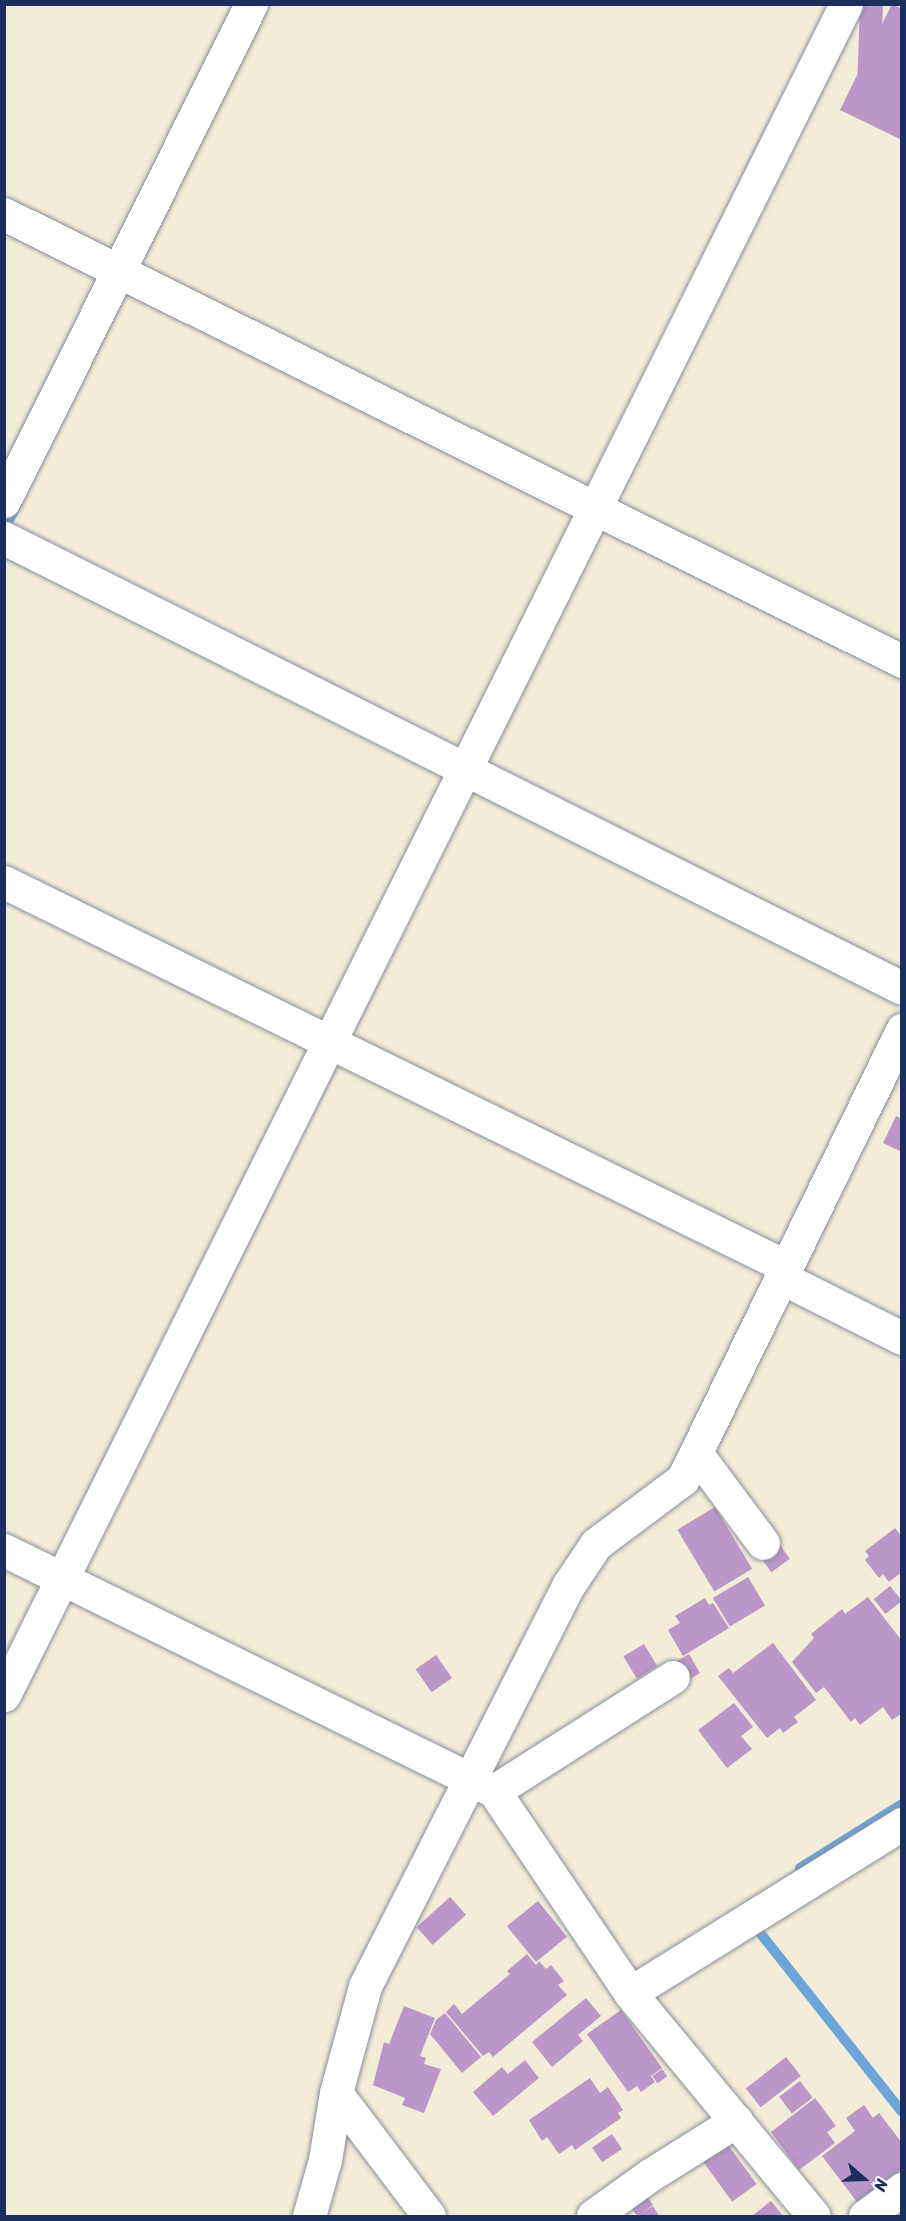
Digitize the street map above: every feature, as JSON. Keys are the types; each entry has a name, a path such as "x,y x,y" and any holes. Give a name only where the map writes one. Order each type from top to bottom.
{"street":[{"path":"4,501 251,4"},
{"path":"4,1695 53,1574 585,503 822,4"},
{"path":"585,503 846,4"},
{"path":"4,214 902,662"},
{"path":"4,538 456,762 902,988"},
{"path":"4,882 320,1036 782,1271 902,1338"},
{"path":"309,2217 325,2160 336,2093 365,1986 482,1785 568,1586 596,1544 684,1479 782,1271 902,1030"},
{"path":"696,1453 763,1544"},
{"path":"4,1550 482,1785 630,1993 814,2217"},
{"path":"4,1647 53,1574"},
{"path":"482,1785 673,1677"},
{"path":"630,1993 902,1824"},
{"path":"336,2093 429,2217"},
{"path":"593,2217 650,2175 736,2121"},
{"path":"865,2217 902,2189"}],"building":[{"path":"860,4 883,5 879,111 856,110"},
{"path":"892,4 902,9 902,140 840,110"},
{"path":"896,1116 902,1119 902,1152 883,1143"},
{"path":"715,1507 752,1569 714,1591 677,1530"},
{"path":"895,1528 902,1537 902,1572 889,1582 883,1574 879,1578 865,1560 869,1556 865,1551"},
{"path":"777,1541 790,1559 771,1572 758,1555"},
{"path":"748,1577 765,1605 730,1626 713,1598"},
{"path":"890,1586 902,1601 886,1614 874,1599"},
{"path":"868,1597 902,1641 902,1713 892,1720 883,1707 860,1725 855,1718 851,1722 824,1687 816,1693 792,1662 814,1638 811,1634 842,1609 845,1614"},
{"path":"705,1598 709,1605 713,1603 729,1628 683,1656 668,1630 680,1623 675,1616"},
{"path":"773,1643 816,1700 794,1717 798,1722 783,1733 780,1728 767,1738 718,1676 729,1668 733,1673"},
{"path":"644,1644 657,1666 637,1679 623,1656"},
{"path":"689,1654 700,1673 681,1684 670,1665"},
{"path":"436,1655 452,1678 432,1692 416,1669"},
{"path":"734,1703 753,1727 741,1736 752,1749 727,1768 698,1730"},
{"path":"450,1897 466,1915 433,1945 417,1927"},
{"path":"538,1901 567,1937 536,1962 507,1926"},
{"path":"527,1954 536,1965 539,1961 546,1969 551,1965 564,1981 558,1985 567,1995 493,2057 489,2052 483,2056 446,2012 454,2004 462,2014 510,1974 507,1971"},
{"path":"586,1998 601,2016 578,2035 583,2041 552,2067 532,2042"},
{"path":"404,2006 435,2018 420,2056 426,2058 424,2064 441,2069 424,2113 402,2105 405,2098 373,2085 384,2042 389,2044"},
{"path":"621,2010 662,2068 651,2076 655,2082 641,2092 637,2086 628,2092 587,2034"},
{"path":"445,2013 481,2057 462,2073 430,2034 436,2020"},
{"path":"786,2057 801,2076 761,2107 746,2088"},
{"path":"525,2060 539,2078 493,2116 473,2092 502,2067 508,2074"},
{"path":"662,2069 667,2076 658,2083 652,2076"},
{"path":"590,2078 600,2093 608,2087 623,2110 618,2113 621,2118 575,2150 572,2145 559,2154 547,2137 542,2141 529,2120"},
{"path":"800,2081 813,2098 792,2113 779,2097"},
{"path":"815,2098 836,2126 827,2132 835,2143 799,2170 771,2132"},
{"path":"864,2105 873,2118 879,2113 902,2143 902,2169 857,2202 822,2156 855,2131 846,2118"},
{"path":"612,2134 622,2149 602,2162 592,2147"},
{"path":"723,2138 757,2184 732,2202 699,2156"},
{"path":"644,2192 653,2205 641,2214 653,2206 659,2216 637,2216 628,2203"},
{"path":"771,2201 783,2216 752,2216"}],"waterway":[{"path":"8,522 17,504"},
{"path":"800,1868 902,1804"},
{"path":"757,1929 902,2112"}]}
